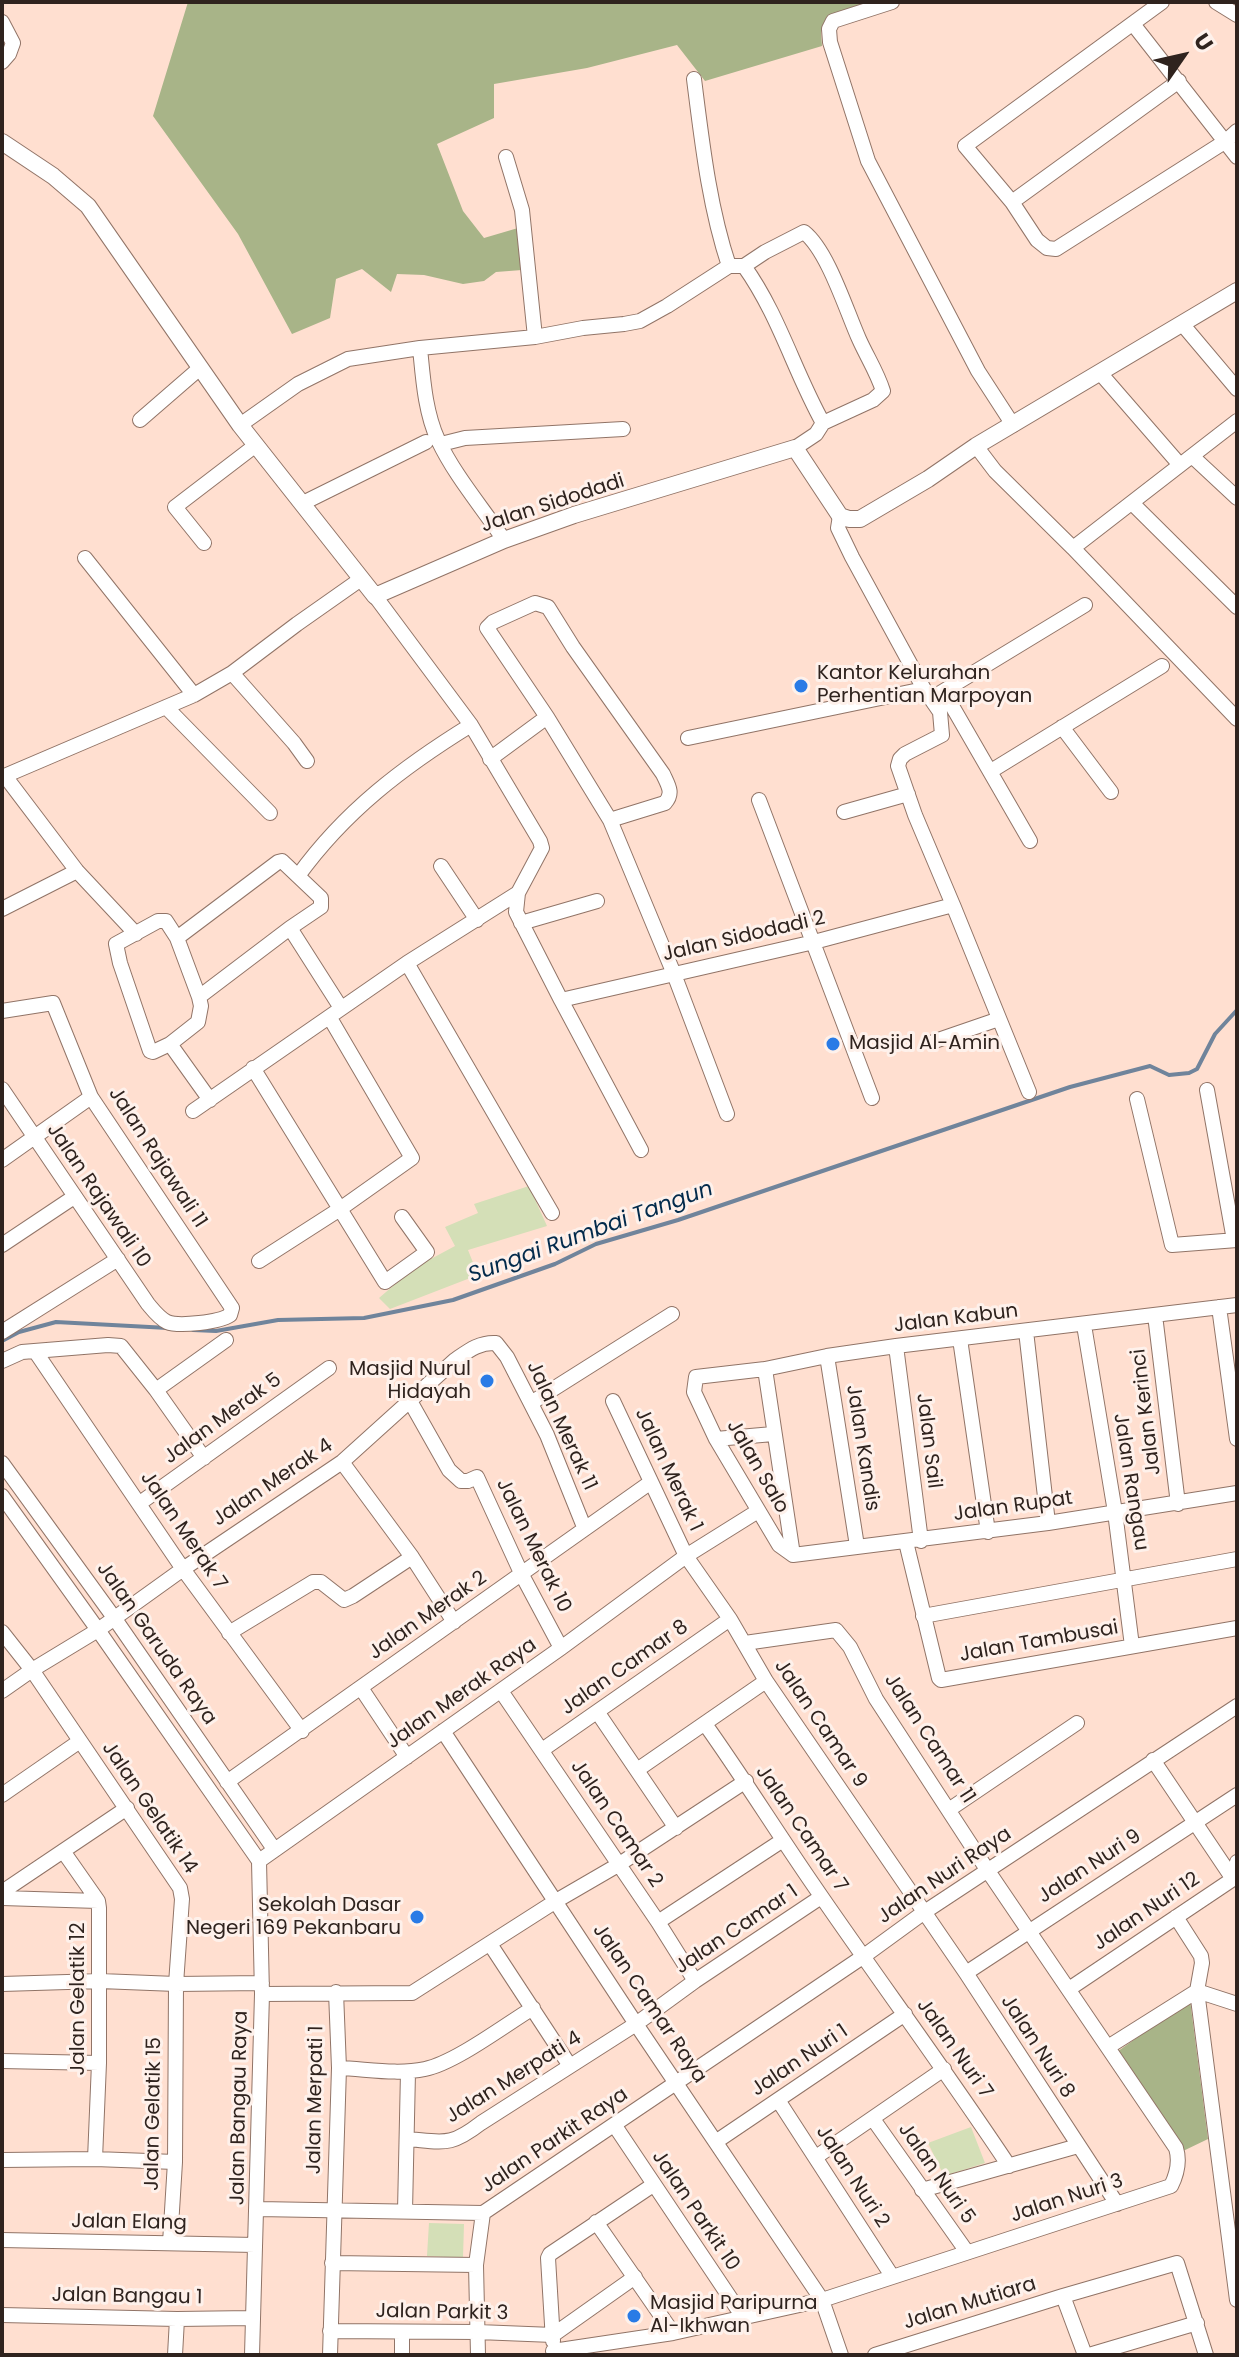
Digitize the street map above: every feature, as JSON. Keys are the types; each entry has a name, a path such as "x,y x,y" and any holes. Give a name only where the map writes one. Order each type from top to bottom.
{"street":[{"path":"892,2 833,21 829,29 830,42 868,161 978,371 1013,425"},
{"path":"1162,2 965,146 1012,202 1037,240 1047,248 1056,249 1231,136"},
{"path":"1216,2 1237,15"},
{"path":"2,22 13,43 2,62"},
{"path":"1133,24 1179,81 1231,136 1237,157"},
{"path":"694,79 717,225 729,266"},
{"path":"1012,202 1179,81"},
{"path":"2,142 53,176 88,206 240,425 375,596 471,725 542,848 518,893 516,912 641,1150"},
{"path":"506,157 522,210 535,337"},
{"path":"240,425 298,384 348,359 640,321 729,266 744,266 804,232 823,256 883,391 873,400 823,423 816,434 795,448 840,516 860,519 976,446 1237,291"},
{"path":"744,266 775,316 823,423"},
{"path":"1183,325 1237,389"},
{"path":"420,348 434,443 504,540"},
{"path":"140,420 200,368"},
{"path":"1101,374 1180,465"},
{"path":"1073,548 1237,421"},
{"path":"303,503 434,443 465,438 623,429"},
{"path":"204,543 175,507 256,445"},
{"path":"976,446 995,471 1237,719"},
{"name":"Jalan Sidodadi","path":"375,596 504,540 574,515 795,448"},
{"path":"1193,457 1237,498"},
{"path":"1133,504 1237,607"},
{"path":"840,516 838,528 852,557 934,693 991,771 1030,841"},
{"path":"85,558 194,695"},
{"path":"136,934 77,871 3,777 194,695 232,673 361,579"},
{"path":"610,820 665,803 670,789 663,774 548,607 535,603 493,622 487,628 547,717 610,820 674,974 727,1114"},
{"path":"688,738 934,693 1085,605"},
{"path":"991,771 1162,666"},
{"path":"232,673 307,761"},
{"path":"934,693 942,735 900,759 898,766 1029,1092"},
{"path":"166,707 270,813"},
{"path":"490,759 547,717"},
{"path":"298,876 321,844 378,790 421,756 471,725"},
{"path":"1062,727 1111,792"},
{"path":"844,812 908,794"},
{"path":"759,800 872,1098"},
{"path":"177,938 278,862 285,863 322,902 321,907 199,997"},
{"path":"441,866 477,920"},
{"path":"2,909 77,871"},
{"path":"193,1111 407,963 518,893"},
{"path":"521,923 597,901"},
{"name":"Jalan Sidodadi 2","path":"561,1000 814,942 953,905"},
{"path":"162,919 166,921 177,938 201,1006 198,1022 170,1044 153,1052 150,1051 116,944 136,934 162,919"},
{"path":"259,1261 412,1158 290,928"},
{"path":"407,963 552,1213"},
{"name":"Jalan Rajawali 11","path":"2,1011 53,1003 91,1097 232,1308 230,1315 222,1321 166,1321"},
{"path":"935,1041 999,1019"},
{"path":"170,1044 210,1100"},
{"path":"253,1068 385,1282 427,1252 402,1217"},
{"name":"Jalan Rajawali 10","path":"2,1089 148,1304 166,1321"},
{"path":"1137,1099 1172,1245 1236,1240 1207,1090"},
{"path":"2,1160 91,1097"},
{"path":"2,1245 74,1197"},
{"path":"2,1332 118,1259"},
{"name":"Jalan Kabun","path":"694,1392 696,1377 765,1369 827,1356 1237,1305"},
{"path":"1219,1307 1237,1439"},
{"path":"531,1403 672,1314"},
{"name":"Jalan Kerinci","path":"1155,1315 1178,1504"},
{"name":"Jalan Rangau","path":"1084,1325 1115,1512 1132,1646"},
{"path":"1026,1331 1048,1523"},
{"path":"960,1339 988,1532"},
{"path":"156,1390 226,1340"},
{"name":"Jalan Merak 4","path":"2,1691 115,1619 183,1569 342,1462 455,1360 476,1346 486,1342 496,1343"},
{"name":"Jalan Merak 11","path":"496,1343 507,1357 547,1435 584,1527"},
{"path":"2,1361 22,1352 121,1346 204,1458"},
{"name":"Jalan Sail","path":"896,1346 914,1541"},
{"name":"Jalan Merak 7","path":"35,1351 183,1569 302,1731"},
{"name":"Jalan Kandis","path":"827,1356 857,1546"},
{"name":"Jalan Merak 5","path":"140,1503 329,1368"},
{"path":"765,1369 793,1555"},
{"name":"Jalan Salo","path":"694,1392 716,1439 758,1511 779,1545 793,1555"},
{"name":"Jalan Merak 10","path":"410,1401 449,1470 461,1481 477,1477 522,1575 561,1648"},
{"name":"Jalan Merak 1","path":"613,1401 686,1556"},
{"path":"716,1439 773,1434"},
{"path":"342,1462 412,1557 454,1622"},
{"name":"Jalan Garuda Raya","path":"2,1463 115,1619 274,1849"},
{"name":"Jalan Merak 2","path":"227,1782 651,1482"},
{"name":"Jalan Rupat","path":"793,1555 988,1532 1237,1493"},
{"name":"Jalan Garuda Raya","path":"2,1496 259,1861"},
{"name":"Jalan Merak Raya","path":"259,1861 686,1556 758,1511"},
{"name":"Jalan Tambusai","path":"914,1541 923,1616 939,1678 944,1680 1237,1628"},
{"name":"Jalan Camar 9","path":"686,1556 730,1619 766,1681 923,1913"},
{"path":"229,1633 313,1582 321,1582 340,1599 347,1599 412,1557"},
{"path":"923,1616 1237,1559"},
{"name":"Jalan Camar 8","path":"542,1750 730,1619"},
{"name":"Jalan Camar 11","path":"745,1643 836,1630 850,1647 876,1699 988,1871 1108,2047"},
{"name":"Jalan Gelatik 14","path":"2,1632 32,1670 180,1888 182,1899 176,1984"},
{"path":"637,1770 766,1681"},
{"path":"361,1688 407,1757"},
{"name":"Jalan Camar 2","path":"501,1691 695,1981"},
{"name":"Jalan Nuri Raya","path":"677,2083 923,1913 1237,1706"},
{"path":"598,1713 676,1828"},
{"path":"950,1809 1077,1723"},
{"name":"Jalan Camar 7","path":"705,1724 864,1956"},
{"name":"Jalan Camar Raya","path":"443,1731 822,2300 841,2355"},
{"path":"2,1795 80,1741"},
{"path":"1153,1760 1233,1879"},
{"path":"2,1984 100,1981 412,1993 746,1781"},
{"name":"Jalan Nuri 9","path":"966,1973 1237,1795"},
{"path":"2,1895 127,1808"},
{"path":"658,1922 783,1840"},
{"name":"Jalan Gelatik 12","path":"63,1851 98,1901 100,1981 95,2159"},
{"name":"Jalan Bangau Raya","path":"252,2355 262,1988 259,1861"},
{"name":"Jalan Nuri 12","path":"1069,1989 1233,1879 1237,1862"},
{"path":"2,1895 98,1901"},
{"name":"Jalan Camar 1","path":"636,2024 821,1897"},
{"name":"Jalan Nuri 8","path":"923,1913 966,1973 1117,2204"},
{"path":"1176,1917 1201,1956 1197,1991 1237,2300"},
{"path":"490,1944 570,2066"},
{"name":"Jalan Nuri 7","path":"864,1956 1009,2166"},
{"name":"Jalan Gelatik 15","path":"170,2243 175,2162 176,1984"},
{"path":"1197,1991 1237,2004"},
{"path":"1108,2047 1197,1991"},
{"name":"Jalan Merpati 1","path":"330,2355 339,2068 336,1992"},
{"path":"339,2068 408,2072 429,2069 533,2008"},
{"name":"Jalan Nuri 1","path":"717,2141 905,2014"},
{"name":"Jalan Merpati 4","path":"407,2139 457,2140 636,2024"},
{"name":"Jalan Nuri 3","path":"673,2333 822,2300 1171,2186 1176,2177 1176,2148 1108,2047"},
{"path":"2,2061 99,2063"},
{"path":"816,2157 944,2069"},
{"path":"405,2211 408,2072"},
{"name":"Jalan Parkit Raya","path":"258,2209 483,2213 677,2083"},
{"name":"Jalan Nuri 2","path":"778,2100 892,2276"},
{"name":"Jalan Nuri 5","path":"873,2119 967,2252"},
{"name":"Jalan Parkit 10","path":"615,2126 743,2317"},
{"path":"922,2190 1078,2146"},
{"path":"2,2160 175,2162"},
{"path":"553,2347 549,2256 653,2185"},
{"path":"478,2355 476,2265 483,2213"},
{"path":"596,2222 673,2333"},
{"name":"Jalan Elang","path":"2,2240 255,2245"},
{"path":"332,2263 476,2265"},
{"path":"1063,2296 1177,2263 1206,2355"},
{"path":"553,2347 635,2277"},
{"name":"Jalan Mutiara","path":"875,2355 1063,2296 1087,2355"},
{"name":"Jalan Bangau 1","path":"2,2315 252,2318"},
{"path":"175,2355 177,2319"},
{"path":"1087,2355 1197,2323"},
{"name":"Jalan Parkit 3","path":"330,2331 478,2332 553,2347 673,2333"},
{"path":"402,2332 402,2355"}],"green space":[{"path":"188,2 871,2 826,22 821,32 822,46 705,81 677,45 587,68 494,84 494,118 437,144 463,211 484,238 518,228 522,270 496,272 484,281 463,284 424,275 397,274 391,292 362,269 336,279 330,318 292,334 238,234 153,116"},
{"path":"529,1186 547,1226 468,1250 478,1275 390,1309 379,1298 414,1268 455,1246 445,1227 478,1213 474,1204"},
{"path":"1190,2000 1208,2139 1181,2152 1114,2054"},
{"path":"971,2127 985,2163 944,2176 928,2143"},
{"path":"429,2223 464,2224 463,2258 427,2256"}],"waterway":[{"name":"Sungai Rumbai Tangun","path":"193,1330 216,1331 278,1320 364,1318 453,1300 555,1264 596,1244 678,1220 1070,1087 1150,1066 1169,1075 1189,1073 1197,1069 1215,1034 1237,1010"},
{"name":"Sungai Rumbai Tangun","path":"2,1341 19,1332 56,1322 168,1328"}],"place":[{"name":"Kantor Kelurahan Perhentian Marpoyan","path":"801,686"},
{"name":"Masjid Al-Amin","path":"833,1044"},
{"name":"Masjid Nurul Hidayah","path":"487,1381"},
{"name":"Sekolah Dasar Negeri 169 Pekanbaru","path":"417,1917"},
{"name":"Masjid Paripurna Al-Ikhwan","path":"634,2316"}]}
